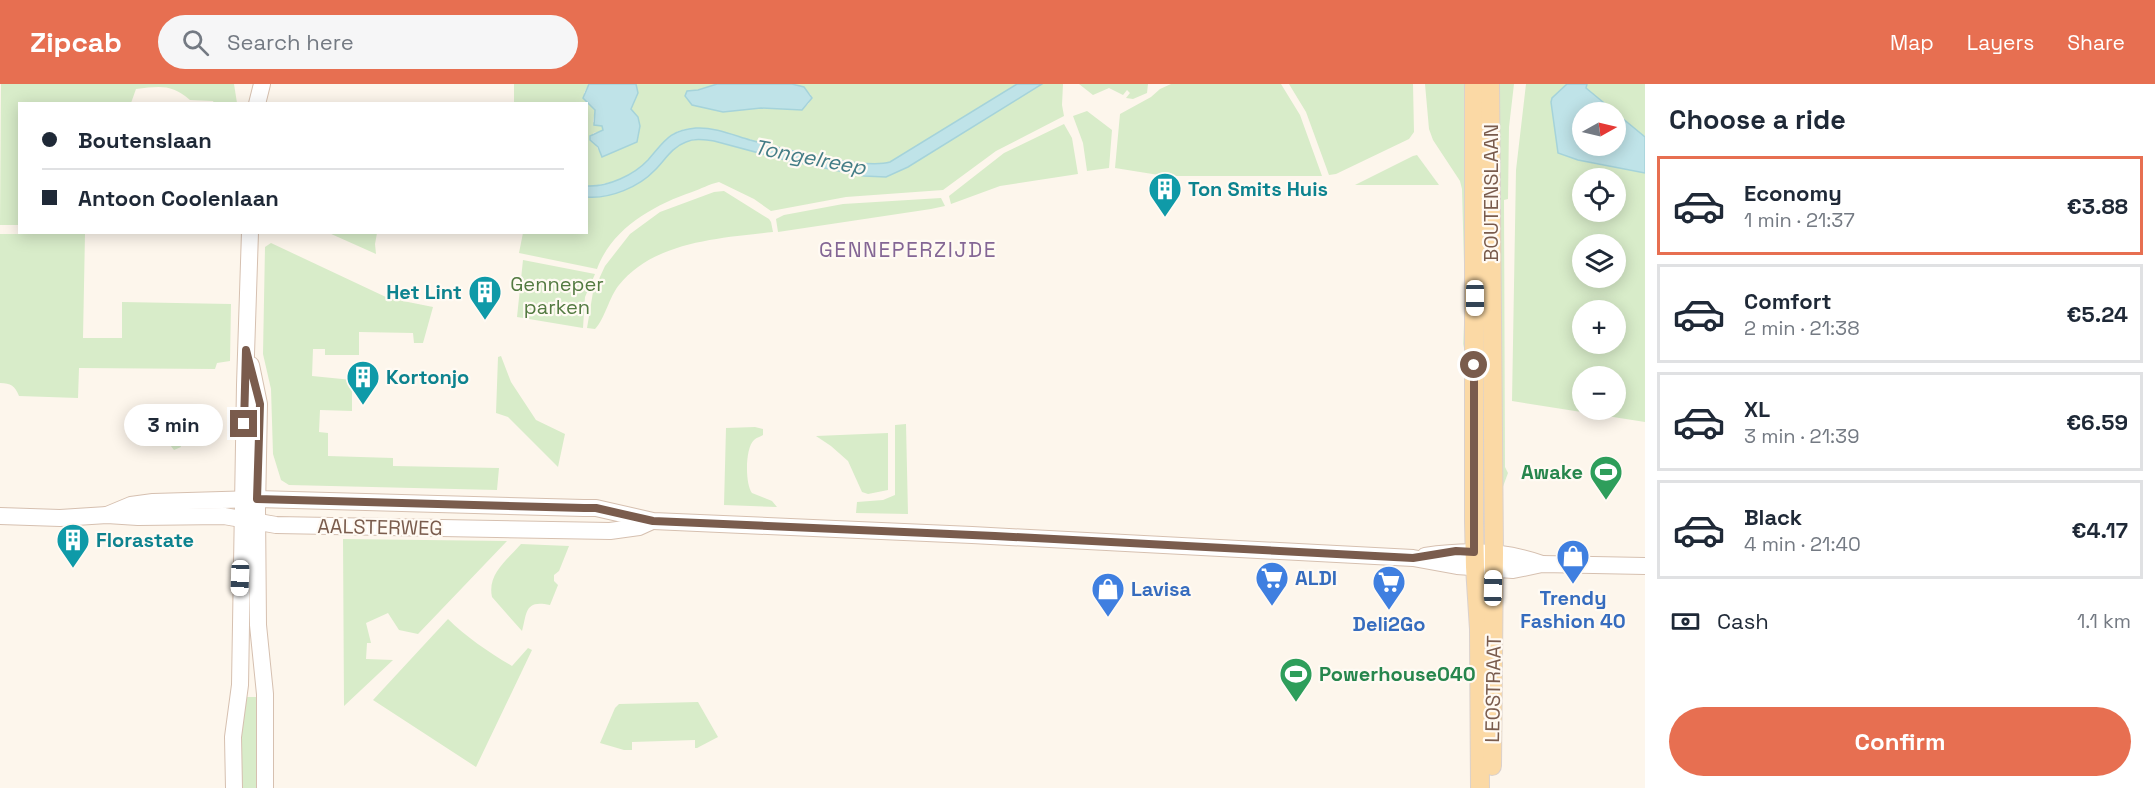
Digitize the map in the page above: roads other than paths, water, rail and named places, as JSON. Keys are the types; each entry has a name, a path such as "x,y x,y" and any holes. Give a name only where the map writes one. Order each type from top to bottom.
{"main road":[{"path":"250,84 253,102"},
{"path":"258,102 262,84"},
{"name":"BOUTENSLAAN","path":"1474,84 1474,560"},
{"name":"BOUTENSLAAN","path":"1490,84 1494,561"},
{"path":"234,788 233,737 240,685 250,520 246,350 250,234"},
{"name":"AALSTERWEG","path":"107,515 131,505 153,502 250,500 596,508 653,521 1413,558 1454,566 1474,560 1494,561 1522,557 1542,564 1644,566"},
{"name":"AALSTERWEG","path":"0,516 60,518 107,515 185,516 250,520 276,525 610,531 639,527 653,521"},
{"path":"250,520 265,694 265,788"},
{"name":"LEOSTRAAT","path":"1474,560 1479,629 1480,788"},
{"name":"LEOSTRAAT","path":"1492,788 1494,561"}],"water":[{"path":"589,84 636,84 638,93 631,109 638,117 640,126 637,142 602,157 598,147 590,140 590,136 603,130 602,126 594,125 595,110 583,98"},
{"path":"717,84 792,84 804,87 812,98 802,110 761,108 723,112 692,105 685,96 687,91"},
{"name":"Tongelreep","path":"1017,84 1042,84 908,167 886,177 864,176 785,160 714,141 696,140 677,147 648,176 633,187 605,196 588,197 588,186 612,182 628,175 648,160 673,134 687,129 717,130 781,148 842,161 877,164 890,162"},
{"path":"1567,84 1587,84 1586,88 1603,102 1572,102 1572,156 1626,156 1626,121 1645,137 1645,173 1578,160 1558,153 1552,98"}],"place":[{"name":"Ton Smits Huis","path":"1165,218"},
{"name":"Het Lint","path":"485,321"},
{"name":"Kortonjo","path":"363,406"},
{"name":"Awake","path":"1606,501"},
{"name":"Florastate","path":"73,569"},
{"name":"Trendy Fashion 40","path":"1573,585"},
{"name":"ALDI","path":"1272,607"},
{"name":"Deli2Go","path":"1389,611"},
{"name":"Lavisa","path":"1108,618"},
{"name":"Powerhouse040","path":"1296,703"}],"district":[{"name":"GENNEPERZIJDE","path":"908,249"}],"park label":[{"name":"Genneper parken","path":"557,296"}]}
